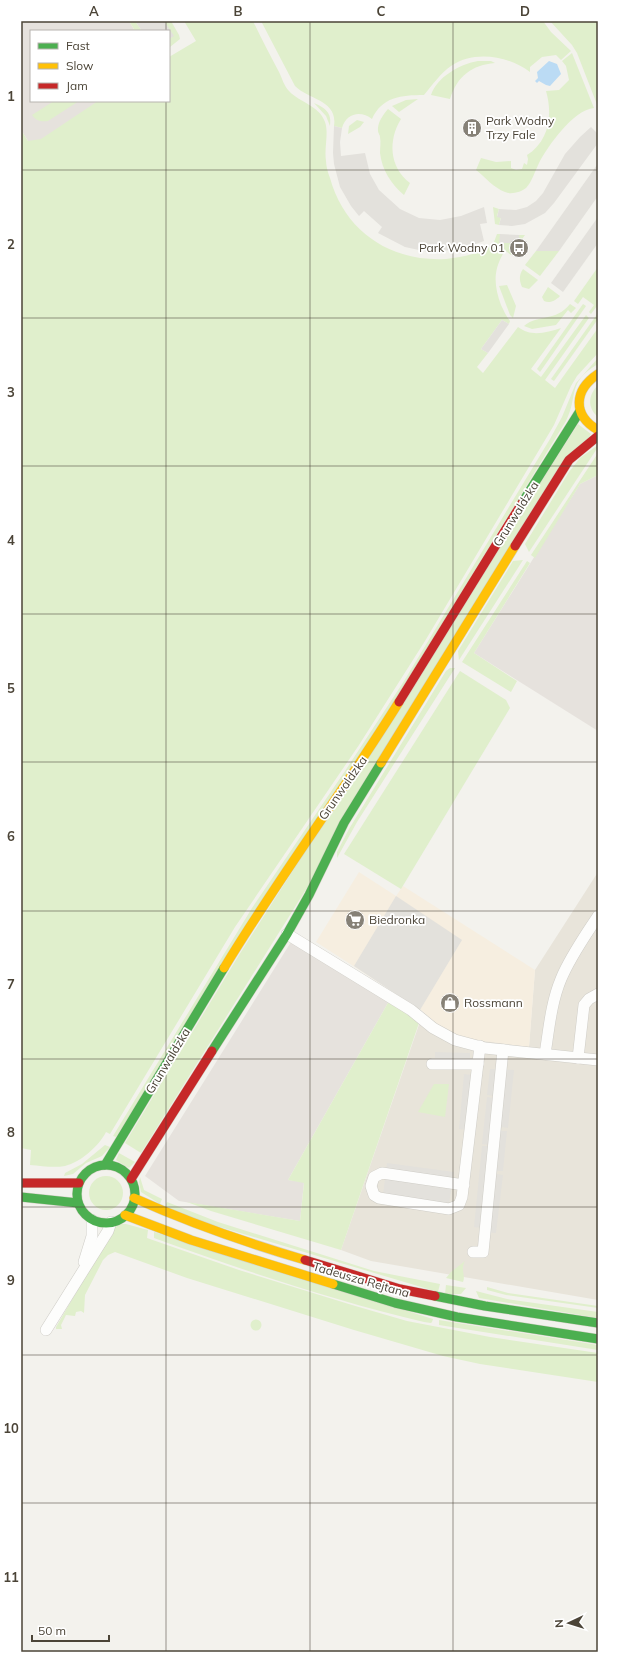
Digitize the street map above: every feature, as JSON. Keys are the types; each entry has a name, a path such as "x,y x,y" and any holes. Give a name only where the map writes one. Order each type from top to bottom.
{"street":[{"path":"598,374 590,378 582,387 578,399 580,412 585,421 598,430"},
{"name":"Grunwaldzka","path":"105,1165 259,911 365,756 580,412"},
{"name":"Grunwaldzka","path":"131,1179 287,934 309,895 344,823 552,486 569,460 598,436"},
{"path":"546,1054 552,1010 560,980 598,916"},
{"path":"287,934 411,1010 444,1035 463,1043 499,1049 598,1060"},
{"path":"578,1058 584,1005 589,999 598,994"},
{"path":"464,1185 382,1173 374,1177 370,1186 374,1195 379,1198 449,1209 459,1205 464,1185 480,1046"},
{"path":"473,1252 483,1252 499,1049"},
{"path":"432,1064 478,1064"},
{"path":"97,1166 115,1166 124,1171 131,1179 134,1198 130,1210 125,1215 111,1222 92,1220 86,1215 78,1203 77,1193 79,1183 89,1170 97,1166"},
{"path":"21,1183 79,1183"},
{"path":"21,1197 78,1203"},
{"name":"Tadeusza Rejtana","path":"134,1198 174,1216 241,1241 400,1289 485,1306 598,1323"},
{"name":"Tadeusza Rejtana","path":"125,1215 190,1240 395,1303 457,1317 598,1339"},
{"path":"78,1279 92,1236 92,1220"},
{"path":"46,1330 108,1230 111,1222"}],"shaded area":[{"path":"21,21 129,21 134,30 30,30 30,102 123,102 36,153 21,130"},
{"path":"135,21 164,21 170,30 141,30"},
{"path":"170,30 174,36 170,38"},
{"path":"334,126 342,128 340,142 341,156 365,153 370,174 379,190 400,209 419,218 440,220 461,216 484,207 487,223 480,224 484,241 462,249 428,252 405,247 378,233 382,227 364,211 359,216 351,206 340,187 334,164"},
{"path":"591,127 598,134 598,143 545,213 525,224 512,226 499,225 501,218 497,217 499,209 516,210 527,207 536,201 543,193 565,154"},
{"path":"597,165 598,196 559,251 536,251"},
{"path":"598,217 598,243 563,292 551,283"},
{"path":"500,234 519,235 520,243 499,243"},
{"path":"502,320 509,324 488,353 481,349"},
{"path":"598,475 598,731 474,653 580,484"},
{"path":"359,872 396,896 403,886 535,970 529,1047 476,1040 455,1035 440,1027 420,1009 316,942"},
{"path":"598,872 598,1300 371,1261 341,1250 423,1013 529,1047 535,970"},
{"path":"396,896 462,940 420,1010 354,966"},
{"path":"291,942 389,1001 288,1180 304,1182 300,1221 179,1201 145,1176"},
{"path":"435,1052 470,1053 470,1060 435,1060"},
{"path":"490,1069 514,1070 508,1128 502,1127 501,1129 502,1131 507,1131 503,1171 497,1172 497,1174 503,1175 496,1233 480,1232 481,1228 474,1227 482,1146 489,1146 482,1144 487,1097 494,1098 493,1096 487,1095"},
{"path":"464,1074 471,1075 466,1130 459,1129"},
{"path":"387,1163 454,1172 449,1204 383,1195"}],"green space":[{"path":"129,21 135,21 141,30 132,30 134,29"},
{"path":"164,21 171,21 180,39 170,47 170,38 173,36"},
{"path":"184,21 253,21 287,89 293,95 314,108 322,116 327,131 327,167 337,197 347,214 359,228 373,240 389,249 426,259 446,259 464,256 476,253 492,245 503,254 497,266 496,285 501,305 510,321 509,324 502,320 481,349 488,353 477,367 483,373 518,327 533,333 544,333 561,328 531,369 541,377 586,315 589,318 545,380 555,388 598,328 598,353 577,376 554,425 425,641 359,745 235,927 110,1134 106,1132 99,1143 89,1153 71,1164 57,1167 30,1165 31,1150 21,1148 21,130 28,141 41,139 96,102 170,102 170,56 196,41"},
{"path":"261,21 543,21 551,32 571,51 561,60 556,55 542,57 530,67 530,72 522,66 512,62 491,57 470,58 460,61 444,72 424,95 393,99 381,106 372,119 363,114 354,114 347,119 342,128 334,126 332,111 327,106 295,86"},
{"path":"550,21 598,21 598,107 577,53 572,45"},
{"path":"572,53 594,108 586,110 578,115 562,130 543,156 532,180 526,188 519,192 507,193 493,185 476,170 481,158 496,162 511,161 511,168 516,170 522,169 524,163 527,165 527,155 545,135 549,118 546,91 559,90 569,80 566,66 562,61"},
{"path":"478,61 491,61 495,63 479,66 466,73 457,84 450,99 431,95 438,83 450,72 464,65"},
{"path":"418,99 399,112 392,106 406,100"},
{"path":"52,102 77,102 48,121 39,121 32,115"},
{"path":"314,103 327,111 330,117 330,126 326,116"},
{"path":"388,109 401,119 394,136 393,153 394,161 398,169 403,177 410,183 404,195 388,176 381,159 378,125"},
{"path":"357,120 364,122 360,127 348,134 349,126"},
{"path":"493,207 499,209 497,216 501,217 499,225 495,224"},
{"path":"497,234 500,234 500,243 519,243 519,235 525,235 511,255 494,242"},
{"path":"536,251 559,251 540,276 525,265"},
{"path":"598,267 598,307 597,306 591,314 589,312 594,305 583,297 578,304 574,301"},
{"path":"523,269 538,280 529,289 522,287 521,284 520,275"},
{"path":"507,285 516,306 513,318 510,315 499,286"},
{"path":"548,287 560,296 551,302 544,301 542,297"},
{"path":"570,304 576,308 571,313 568,310 556,325 532,329 524,326 529,322 553,316 565,310"},
{"path":"583,304 586,306 540,372 537,369"},
{"path":"598,313 598,319 554,381 551,379"},
{"path":"598,358 598,364 582,376"},
{"path":"580,378 577,384 570,412 566,421 404,686 116,1137 113,1136 252,908 404,681 562,417 576,383"},
{"path":"598,385 598,417 592,410 590,401 592,393"},
{"path":"578,424 591,434 141,1153 125,1143 239,955"},
{"path":"598,445 529,552 525,544 569,472 580,458"},
{"path":"598,453 598,475 580,484 535,558 531,555"},
{"path":"523,560 459,660 458,651 513,561"},
{"path":"527,561 530,563 474,653 517,681 511,692 462,662"},
{"path":"450,668 455,668 357,822 337,858 337,852 349,829 446,671"},
{"path":"460,671 506,700 510,708 401,889 344,854"},
{"path":"389,1001 419,1023 341,1250 211,1211 187,1202 300,1221 304,1183 288,1180"},
{"path":"434,1084 449,1084 445,1117 418,1112"},
{"path":"105,1145 110,1147 102,1156 86,1163 73,1174 64,1176 65,1173 82,1164"},
{"path":"119,1153 135,1162 129,1168 116,1160"},
{"path":"103,1176 109,1176 113,1177 120,1183 123,1193 122,1200 116,1207 109,1210 103,1210 99,1209 92,1203 89,1196 89,1190 90,1186 96,1179"},
{"path":"140,1177 144,1190 162,1199 160,1204 141,1192 139,1182"},
{"path":"167,1202 218,1222 374,1271 440,1284 438,1292 210,1224 165,1207"},
{"path":"121,1224 148,1230 147,1238 239,1270 407,1321 490,1337 598,1353 598,1382 480,1364 443,1356 187,1278 115,1252 108,1255 103,1260 85,1295 84,1313 81,1311 76,1312 75,1316 66,1315 61,1325 62,1329 56,1329 105,1243 115,1227"},
{"path":"154,1232 433,1319 431,1323 424,1322 355,1304 288,1284 220,1262 154,1238"},
{"path":"465,1261 463,1267 463,1282 446,1278 451,1272"},
{"path":"446,1285 466,1288 461,1294 445,1294"},
{"path":"487,1287 508,1293 598,1306 598,1308 506,1295 487,1290"},
{"path":"476,1291 507,1299 598,1312 598,1318 479,1298"},
{"path":"254,1320 258,1320 260,1321 260,1329 254,1330 251,1327 251,1323"},
{"path":"439,1320 598,1345 598,1350 439,1325"}],"water":[{"path":"549,61 557,64 561,74 550,86 539,81 537,83 535,81 538,78 537,72"}],"traffic: fast":[{"path":"522,503 580,411"},
{"path":"212,1051 287,934 309,895 344,823 381,763"},
{"path":"105,1165 224,968"},
{"path":"106,1165 117,1167 130,1178 133,1183 135,1194 133,1205 122,1218 117,1221 106,1223 95,1221 82,1210 79,1205 77,1194 79,1183 90,1170 95,1167 106,1165"},
{"path":"21,1197 78,1203"},
{"path":"333,1284 395,1303 457,1317 598,1339"},
{"path":"435,1296 485,1306 598,1323"}],"traffic: slow":[{"path":"598,374 584,387 579,402 580,410 584,417 598,430"},
{"path":"381,763 515,546"},
{"path":"224,968 399,702"},
{"path":"134,1198 219,1232 305,1260"},
{"path":"125,1215 191,1240 333,1284"}],"traffic: jam":[{"path":"515,546 569,460 598,436"},
{"path":"399,702 522,503"},
{"path":"131,1179 212,1051"},
{"path":"21,1183 79,1183"},
{"path":"305,1260 400,1289 435,1296"}],"place":[{"name":"Park Wodny Trzy Fale","path":"472,128"},
{"name":"Park Wodny 01","path":"519,248"},
{"name":"Biedronka","path":"355,920"},
{"name":"Rossmann","path":"450,1003"}]}
